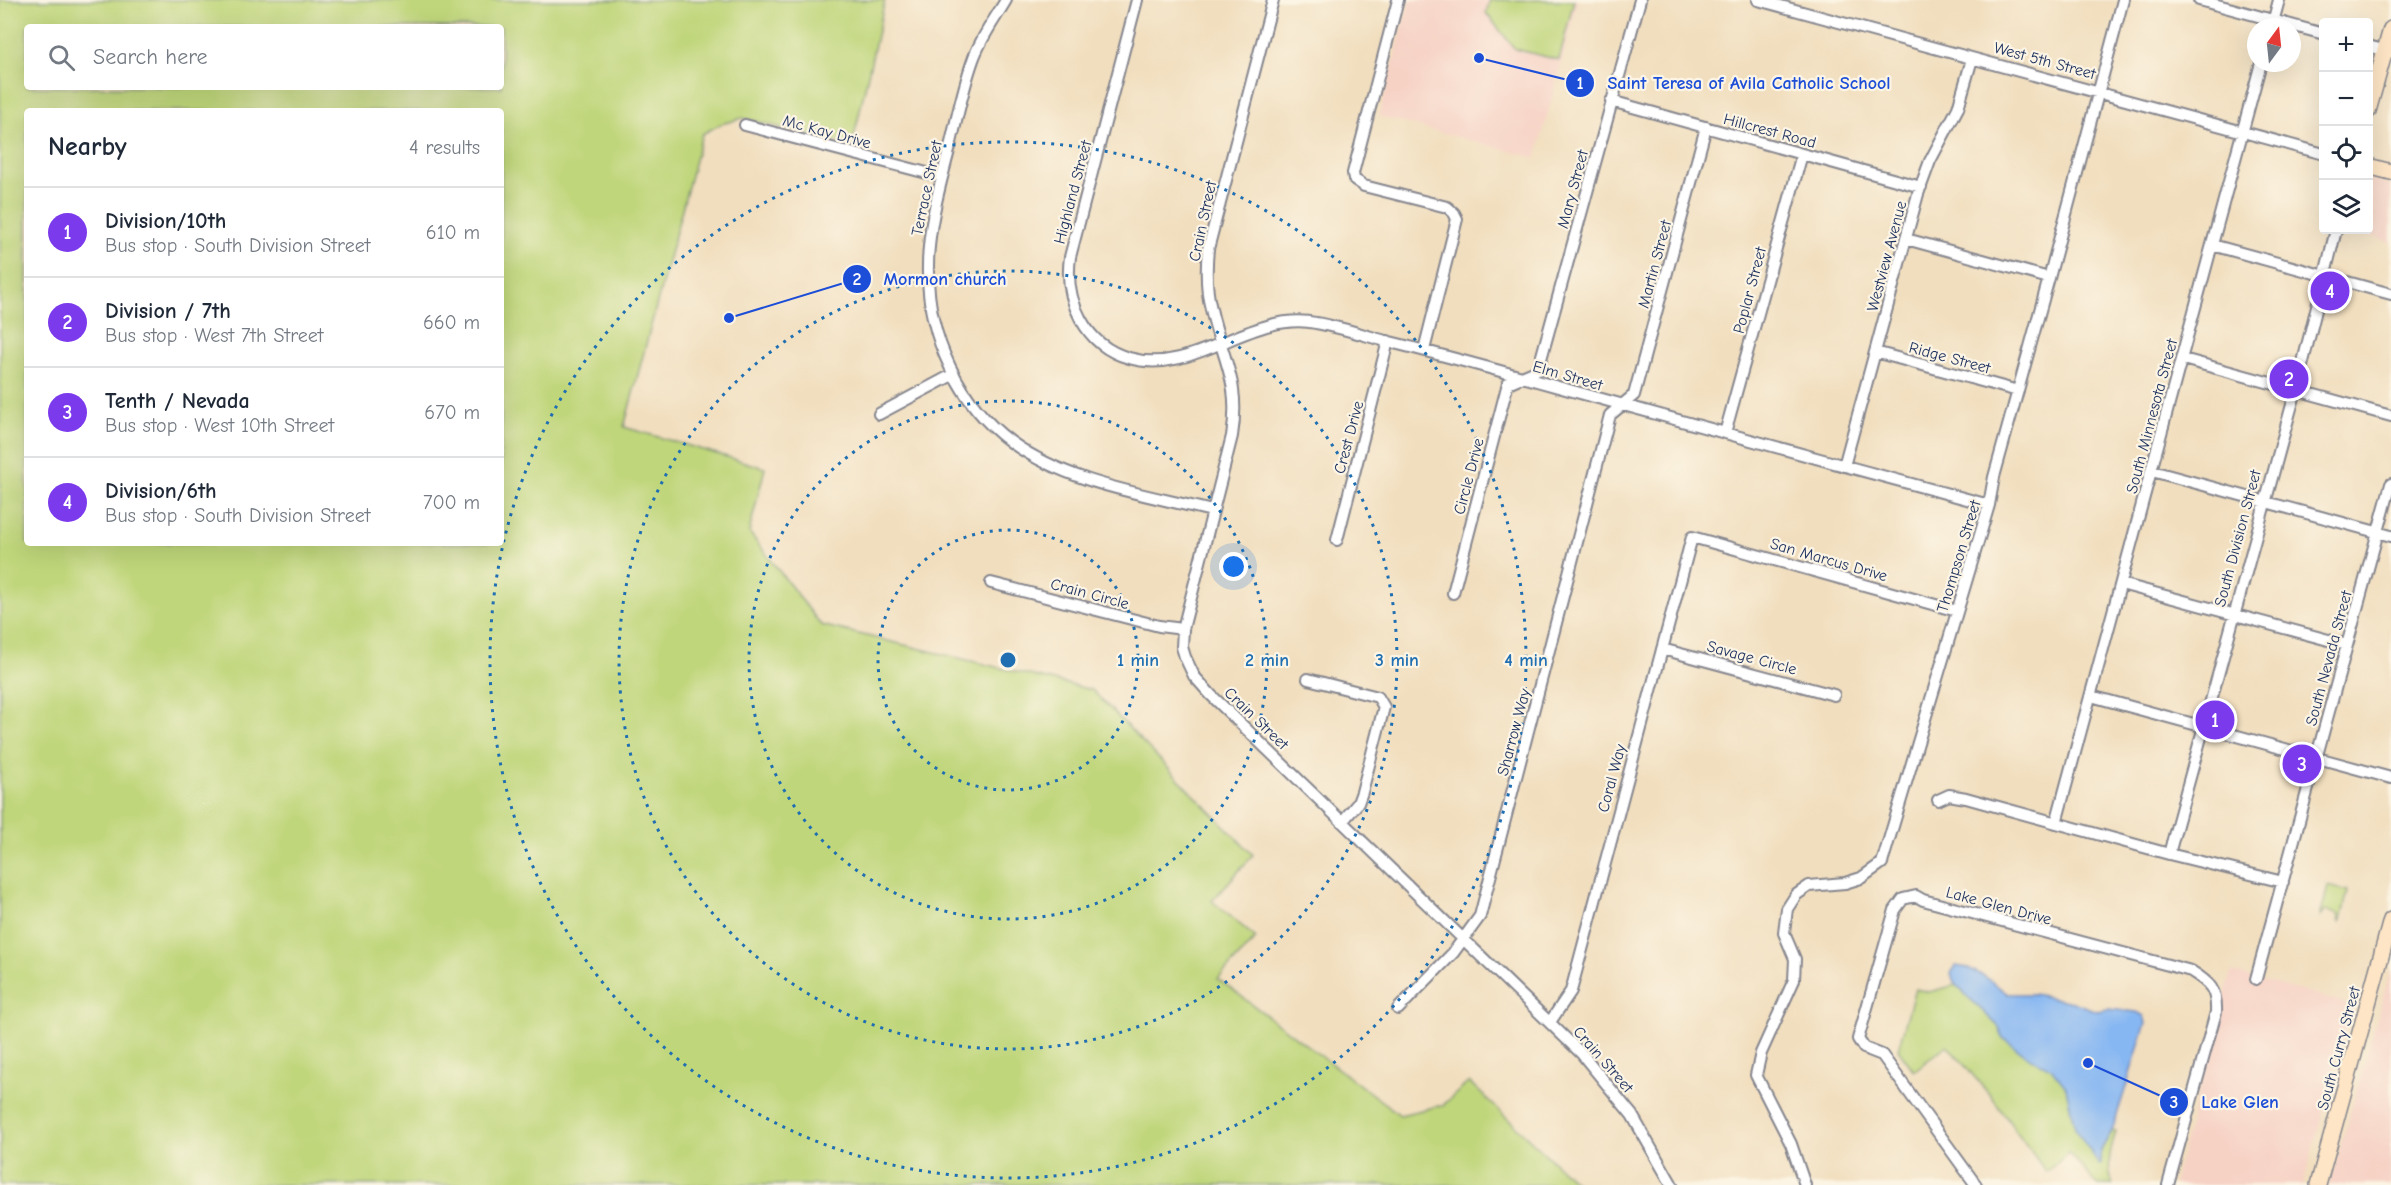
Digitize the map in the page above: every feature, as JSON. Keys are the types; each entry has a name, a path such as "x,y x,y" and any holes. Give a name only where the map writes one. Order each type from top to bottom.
{"street":[{"name":"Terrace Street","path":"1006,0 973,58 942,177 929,246 928,273 930,302 939,338 963,391 985,418 1011,442 1046,463 1074,476 1212,511"},
{"name":"Highland Street","path":"1137,0 1067,274 1071,298 1078,316 1089,331 1106,348 1127,358 1139,360"},
{"name":"Crain Street","path":"1272,0 1208,249 1206,270 1210,308 1230,369 1235,416 1183,629 1182,647 1194,676 1582,1054 1632,1115 1672,1185"},
{"path":"1398,0 1355,162 1354,179 1364,186 1447,207 1457,219 1424,350"},
{"name":"Mary Street","path":"1524,378 1538,370 1640,0"},
{"name":"West 5th Street","path":"1758,0 2319,153"},
{"name":"Thompson Street","path":"1805,1185 1791,1144 1756,1075 1761,1053 1794,980 1795,959 1784,933 1787,909 1796,895 1809,886 1845,883 1861,878 1882,863 1989,505 1994,477 2123,0"},
{"path":"2199,0 2256,18"},
{"path":"2274,18 2279,0"},
{"path":"2373,96 2388,52 2391,28"},
{"path":"2301,29 2319,33"},
{"path":"2373,48 2388,52"},
{"name":"Westview Avenue","path":"1844,466 1921,187 1930,161 1958,108 1972,59"},
{"name":"South Minnesota Street","path":"2056,823 2260,72"},
{"name":"Hillcrest Road","path":"1611,101 1921,187"},
{"name":"Mc Kay Drive","path":"745,125 942,177"},
{"name":"Martin Street","path":"1623,405 1634,394 1706,128"},
{"name":"Poplar Street","path":"1725,433 1802,154"},
{"path":"2373,167 2391,172"},
{"name":"South Division Street","path":"2169,854 2335,234"},
{"path":"1906,239 2049,278"},
{"path":"2212,245 2391,294"},
{"name":"Elm Street","path":"1139,360 1168,361 1265,326 1295,321 1316,322 1989,505"},
{"name":"Crest Drive","path":"1337,540 1388,341"},
{"name":"Ridge Street","path":"1875,352 2018,391"},
{"path":"2183,359 2391,416"},
{"path":"879,414 954,374"},
{"name":"Circle Drive","path":"1453,593 1508,383 1524,378"},
{"name":"Sharrow Way","path":"1398,1009 1453,953 1480,916 1610,415 1623,405"},
{"path":"2152,471 2391,536"},
{"name":"South Nevada Street","path":"2256,979 2391,484"},
{"name":"San Marcus Drive","path":"1692,537 1957,611"},
{"name":"Coral Way","path":"1550,1022 1571,991 1692,537"},
{"name":"Crain Circle","path":"991,583 1159,626 1183,629"},
{"path":"2121,584 2347,645"},
{"name":"Savage Circle","path":"1662,649 1834,695"},
{"path":"1308,679 1378,697 1384,707 1358,803 1342,822"},
{"path":"2091,696 2391,778"},
{"path":"1938,801 1949,795 1966,798 2169,854 2283,882"},
{"name":"Lake Glen Drive","path":"1976,1185 1882,1056 1863,1048 1858,1038 1894,910 1903,899 1916,896 1923,900 2191,971 2209,982 2217,999 2216,1012 2168,1185"},
{"name":"South Curry Street","path":"2318,1185 2391,920"}],"shaded area":[{"path":"1410,0 1578,0 1536,158 1379,116"},
{"path":"2373,180 2391,185 2391,242 2362,234 2373,234"},
{"path":"2391,968 2391,1185 2329,1185 2361,1076"},
{"path":"2231,972 2352,1005 2303,1185 2173,1185"}],"green space":[{"path":"0,0 885,0 852,146 743,118 721,124 702,134 624,427 765,468 749,532 821,625 1092,690 1253,855 1212,901 1256,938 1218,979 1400,1115 1443,1105 1469,1082 1578,1185 0,1185"},
{"path":"1490,0 1574,0 1559,60 1515,49 1486,13"},
{"path":"2328,886 2348,891 2340,923 2338,914 2325,911 2320,918"},
{"path":"1956,985 1999,1027 2003,1038 2031,1058 2051,1068 2066,1087 2075,1128 2101,1164 2101,1150 2112,1131 2116,1132 2110,1158 2113,1185 2098,1185 2069,1153 2046,1172 1990,1095 1947,1045 1914,1071 1898,1049 1915,989 1929,992"}],"water":[{"path":"1956,966 1968,968 1984,976 2008,994 2033,994 2073,1002 2097,1011 2108,1009 2137,1012 2144,1016 2146,1023 2112,1131 2101,1150 2101,1164 2099,1165 2075,1128 2066,1087 2051,1068 2031,1058 2003,1038 1999,1027 1954,983 1951,973"}],"place":[{"name":"Saint Teresa of Avila Catholic School","path":"1479,58"},
{"name":"Division/6th","path":"2330,291"},
{"name":"Mormon church","path":"729,318"},
{"name":"Division / 7th","path":"2289,379"},
{"name":"Division/10th","path":"2215,720"},
{"name":"Tenth / Nevada","path":"2302,764"},
{"name":"Lake Glen","path":"2088,1063"}]}
